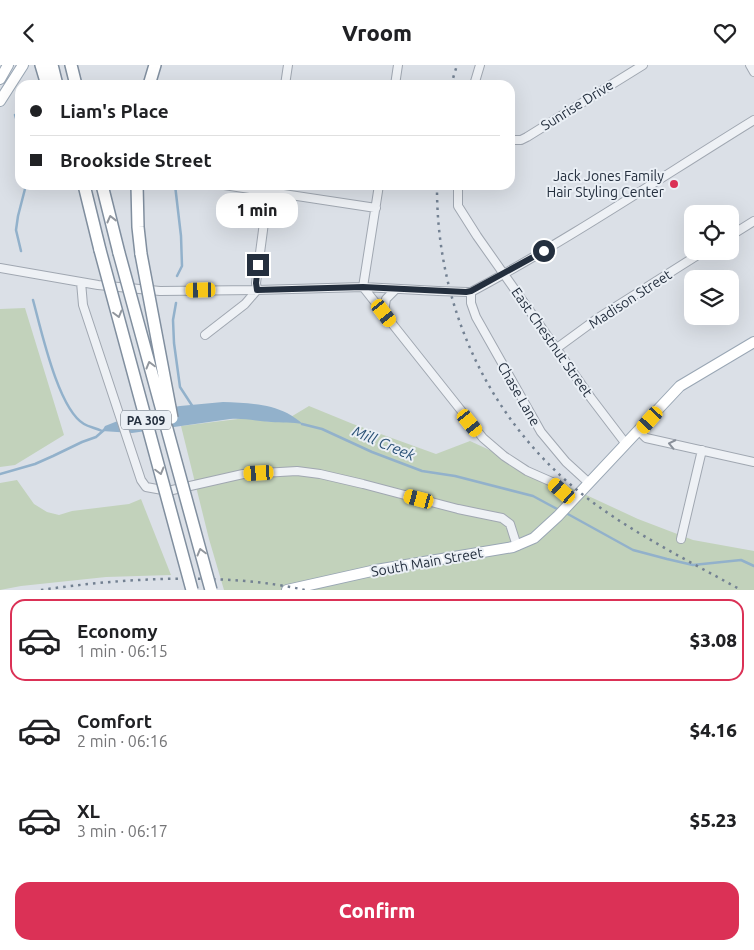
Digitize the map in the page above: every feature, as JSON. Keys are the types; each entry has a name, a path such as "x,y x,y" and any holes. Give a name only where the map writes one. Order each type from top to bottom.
{"highway":[{"path":"41,65 51,78"},
{"path":"71,65 75,80"},
{"path":"150,80 155,65"},
{"path":"79,190 96,235"},
{"name":"PA 309","path":"85,190 192,590"},
{"name":"PA 309","path":"103,190 211,590"},
{"path":"137,190 141,254 191,513"}],"main road":[{"path":"0,79 8,65"},
{"path":"0,101 23,65"},
{"name":"South Main Street","path":"287,590 376,570 517,546 542,533 680,386 754,342"}],"street":[{"path":"286,80 288,65"},
{"path":"396,80 398,65"},
{"path":"476,80 480,65"},
{"name":"Sunrise Drive","path":"515,140 527,137 643,65"},
{"path":"750,65 754,72"},
{"path":"0,268 81,282 160,291 363,287 469,292 504,274 754,121"},
{"path":"205,335 245,304 257,290 256,283 269,190"},
{"path":"275,190 376,208"},
{"path":"378,190 363,287 460,411 490,445 504,457 527,471 552,482 570,502"},
{"name":"East Chestnut Street","path":"458,190 458,206 591,398 626,444"},
{"path":"739,230 754,221"},
{"name":"Madison Street","path":"557,348 604,314 690,260"},
{"path":"81,282 83,305 141,481 146,487 168,491 243,474 297,471 320,474 458,509 502,518 510,523 517,546"},
{"path":"384,313 386,299 396,289"},
{"name":"Chase Lane","path":"469,292 476,317 541,432 566,463 589,483"},
{"path":"639,431 646,438 754,462"},
{"path":"682,539 702,450"}],"green space":[{"path":"25,308 64,435 15,465 0,467 0,309"},
{"path":"309,406 436,454 470,441 638,519 693,540 754,551 754,590 224,590 209,539 181,426 246,418 271,422 284,421"},
{"path":"17,480 34,504 47,512 59,515 72,511 129,504 141,499 171,575 106,577 0,590 0,483"}],"water":[{"path":"223,402 272,407 289,414 303,424 230,419 132,433 102,431 105,426 138,413 180,406"}],"waterway":[{"path":"21,251 16,230 25,190"},
{"path":"176,190 181,236 182,266 177,276"},
{"path":"33,300 52,367 66,402 75,416 84,424 102,431"},
{"path":"176,303 173,320 174,343 180,387 193,407"},
{"name":"Mill Creek","path":"302,424 322,429 372,452 422,471 455,476 533,496 559,510"},
{"name":"Mill Creek","path":"0,474 35,464 96,437 104,430"},
{"name":"Mill Creek","path":"566,513 633,550 693,565 741,560 754,566"}],"railway":[{"path":"452,80 457,65"},
{"path":"437,190 439,231 447,276 459,320 476,361 498,401 525,437 556,471 609,514 665,548 741,590"},
{"path":"41,590 105,582 174,579 242,581 274,584 305,590"}],"place":[{"name":"Jack Jones Family Hair Styling Center","path":"674,184"}],"route":[{"path":"258,265 257,290 363,287 466,292 504,274 544,251"}]}
